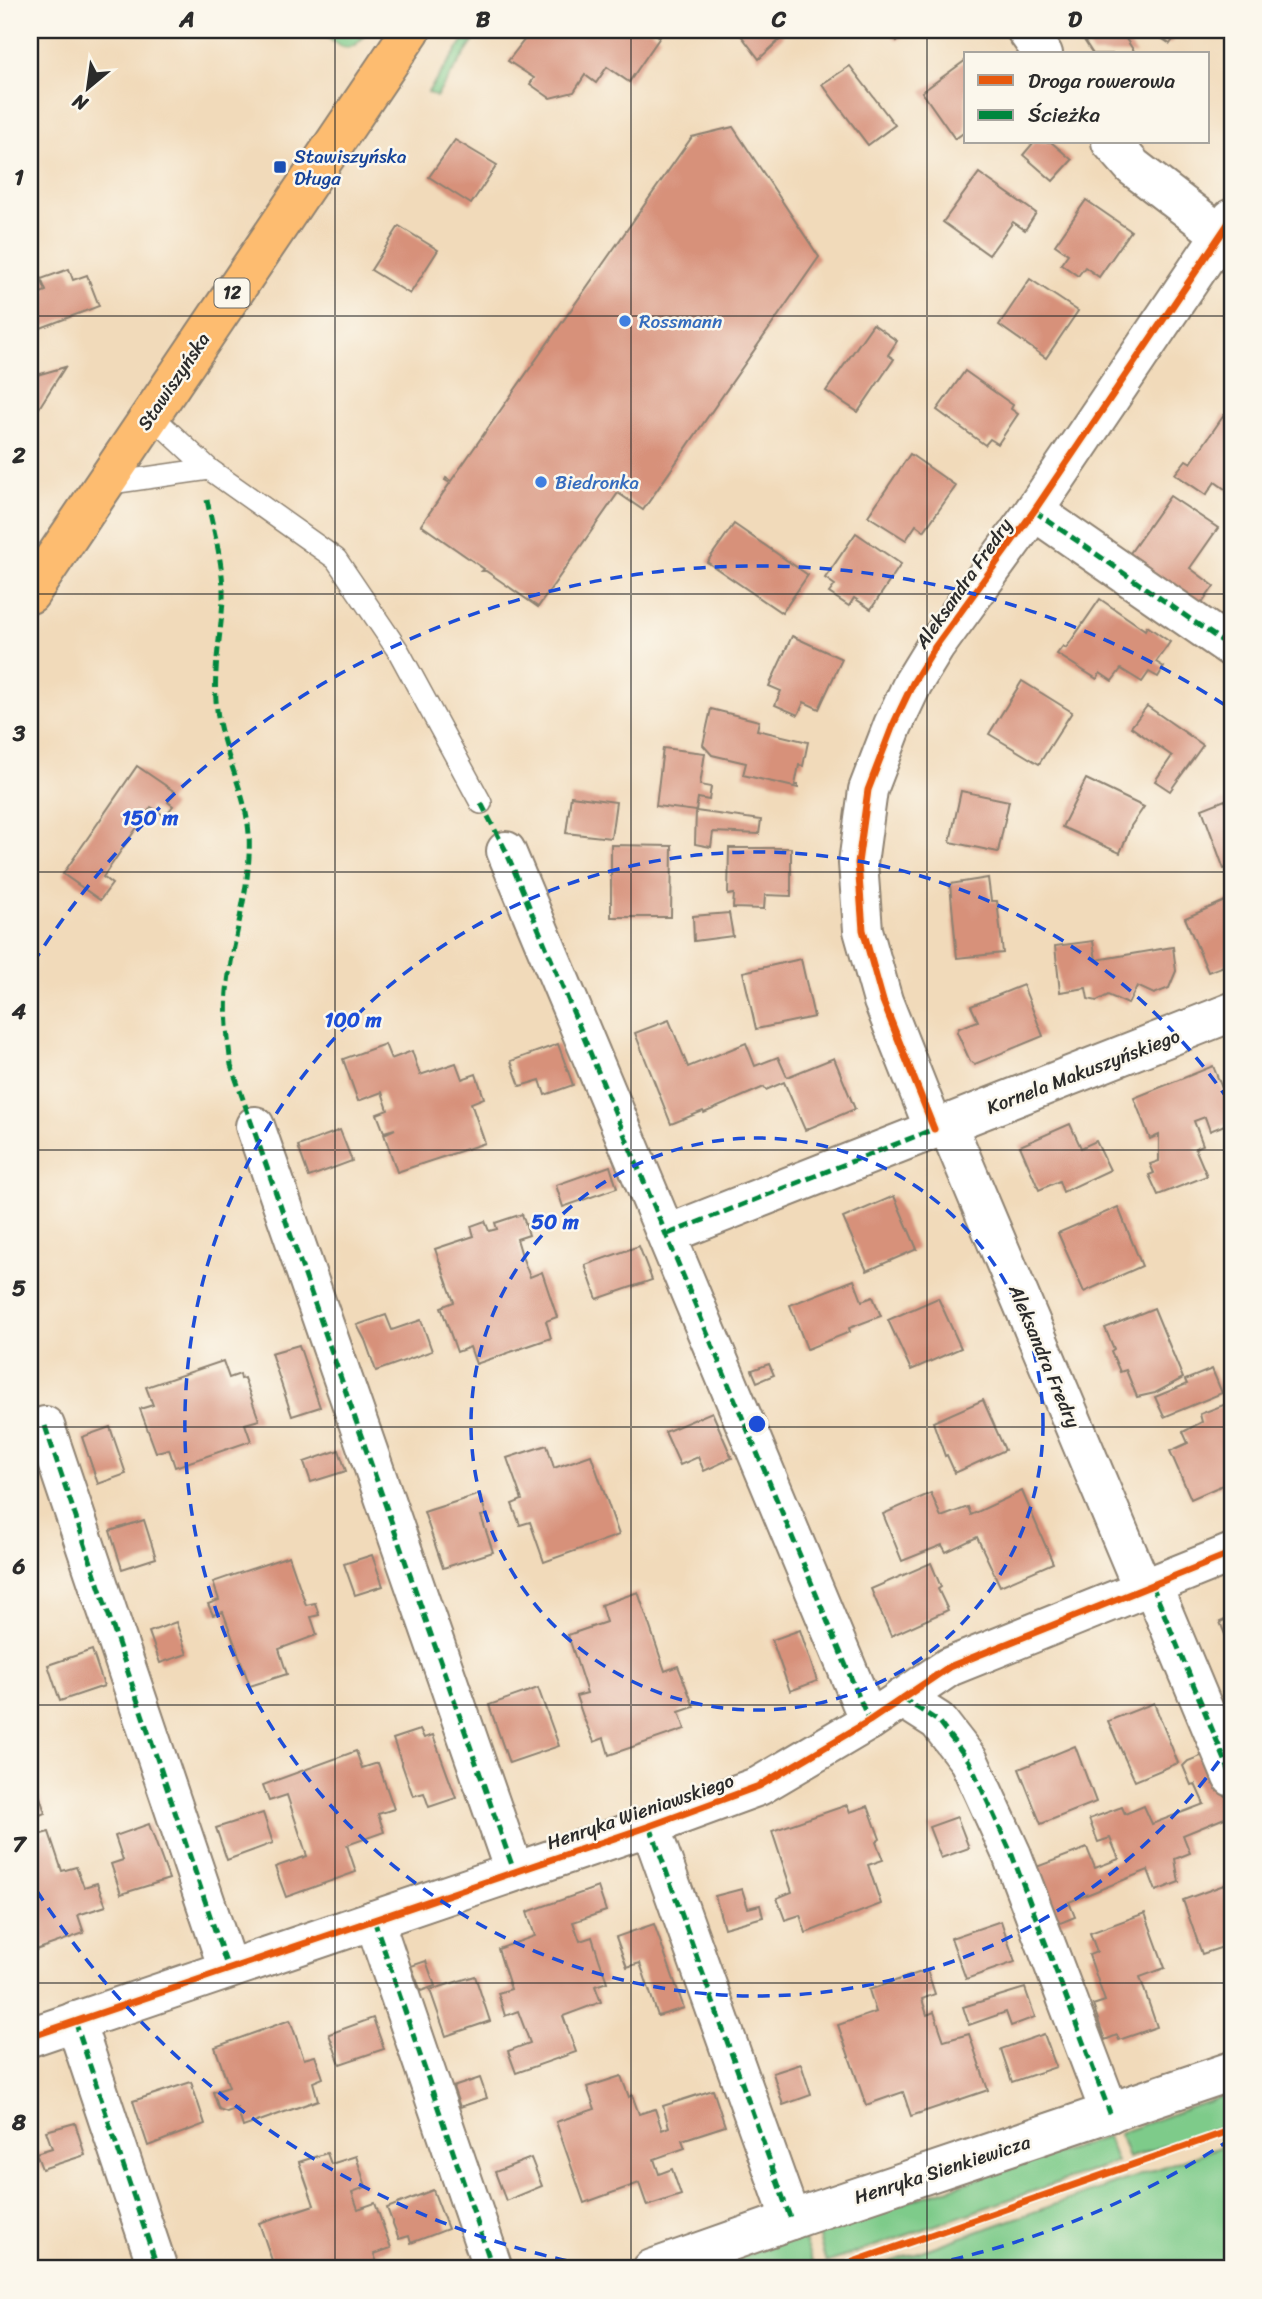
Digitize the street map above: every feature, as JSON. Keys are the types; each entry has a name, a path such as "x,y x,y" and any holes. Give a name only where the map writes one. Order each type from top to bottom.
{"main road":[{"name":"Stawiszyńska","path":"30,594 411,30"}],"street":[{"path":"1026,30 1042,52"},
{"path":"1113,144 1133,167 1228,232"},
{"name":"Aleksandra Fredry","path":"1228,232 1034,511 935,647 913,683 892,725 868,790 858,863 863,930 883,1001 1232,1777"},
{"path":"1034,511 1232,648"},
{"path":"506,851 869,1721"},
{"name":"Kornela Makuszyńskiego","path":"668,1234 1232,1012"},
{"path":"255,1126 514,1871"},
{"path":"45,1426 228,1969"},
{"name":"Henryka Wieniawskiego","path":"30,2037 650,1826 759,1786 869,1721 949,1667 1232,1553"},
{"path":"902,1698 938,1721 969,1761 1012,1855 1110,2113"},
{"path":"650,1826 791,2220"},
{"path":"374,1920 493,2269"},
{"path":"75,2021 158,2269"},
{"name":"Henryka Sienkiewicza","path":"652,2269 1232,2071"}],"lane":[{"path":"151,415 209,469 335,559 399,652 481,803"},
{"path":"103,484 209,469"}],"green space":[{"path":"368,30 357,44 346,47 335,43 322,32"},
{"path":"477,30 481,30 436,97 428,92 464,40 469,42"},
{"path":"1232,2093 1232,2123 1128,2158 1119,2133"},
{"path":"1107,2137 1117,2162 826,2263 817,2231"},
{"path":"1232,2143 1232,2269 870,2269"},
{"path":"802,2235 814,2267 706,2269"}],"building":[{"path":"529,30 650,30 660,37 629,82 607,67 596,83 585,75 574,92 550,98 530,84 534,78 508,61"},
{"path":"737,30 778,30 784,36 759,59"},
{"path":"889,30 911,30 897,41"},
{"path":"1120,30 1135,52 1092,52 1078,31"},
{"path":"1180,30 1170,44 1152,32"},
{"path":"964,61 964,132 955,139 922,92"},
{"path":"850,66 895,125 868,145 822,84"},
{"path":"733,127 819,257 643,510 618,493 538,607 486,571 482,571 484,569 421,525 450,483 446,478 451,481 692,137"},
{"path":"455,140 497,165 471,204 429,177"},
{"path":"1032,144 1053,144 1072,160 1053,181 1023,155"},
{"path":"979,173 1036,213 1025,230 1013,222 989,255 943,222"},
{"path":"1086,200 1131,231 1099,277 1085,267 1078,276 1061,264 1068,254 1055,245"},
{"path":"399,226 438,250 410,294 371,270"},
{"path":"69,269 73,280 87,275 99,306 30,332 30,297 46,291 41,279"},
{"path":"1030,279 1078,311 1046,358 999,325"},
{"path":"873,324 897,341 888,355 894,359 858,412 826,391"},
{"path":"65,367 30,422 30,377"},
{"path":"965,371 1013,405 1011,409 1018,414 998,444 990,439 985,445 937,410"},
{"path":"1224,415 1232,420 1232,494 1215,482 1206,495 1175,474 1186,460 1191,463"},
{"path":"910,454 956,486 924,531 916,525 906,540 868,516"},
{"path":"1170,496 1218,528 1190,568 1214,586 1200,606 1128,556"},
{"path":"734,524 808,575 782,613 707,562"},
{"path":"856,533 901,564 871,609 854,598 849,606 829,593 835,585 825,578"},
{"path":"1100,599 1145,630 1147,626 1170,642 1156,662 1164,667 1158,677 1149,672 1142,682 1121,669 1112,681 1100,673 1097,679 1057,654 1063,646 1066,648"},
{"path":"792,636 842,659 819,709 804,702 798,715 775,705 781,691 769,686"},
{"path":"1022,681 1072,712 1039,764 989,734"},
{"path":"1147,706 1203,745 1170,791 1155,781 1172,756 1131,727"},
{"path":"711,709 759,721 757,730 808,742 803,766 799,765 795,785 798,785 798,788 743,775 746,763 712,755 703,745"},
{"path":"663,748 705,753 700,785 711,787 709,800 698,798 696,811 656,806"},
{"path":"137,766 175,792 168,802 173,806 165,816 151,807 103,877 112,884 100,900 63,874"},
{"path":"1086,779 1144,807 1131,826 1120,853 1062,827"},
{"path":"961,791 1009,801 998,852 950,842"},
{"path":"571,796 616,802 611,838 566,833"},
{"path":"1225,800 1232,816 1232,866 1224,869 1202,809"},
{"path":"696,811 761,820 759,834 713,832 711,847 695,844"},
{"path":"611,845 672,846 671,917 611,917"},
{"path":"729,848 791,848 791,896 765,895 764,909 733,908 734,894 728,895"},
{"path":"988,878 991,901 997,901 1003,953 957,958 950,884"},
{"path":"1232,898 1232,963 1208,972 1185,918"},
{"path":"729,913 733,936 694,941 693,916"},
{"path":"1093,941 1096,960 1173,947 1176,971 1169,988 1154,994 1137,986 1128,1004 1108,995 1097,1001 1088,999 1086,988 1060,992 1055,946"},
{"path":"801,959 814,1017 756,1029 743,972"},
{"path":"1023,985 1043,1036 975,1064 970,1061 957,1032 959,1028 978,1021 971,1006"},
{"path":"669,1020 688,1067 746,1043 755,1066 778,1057 787,1077 834,1058 855,1109 805,1130 784,1082 766,1090 764,1087 671,1124 635,1033"},
{"path":"385,1044 391,1059 412,1051 420,1075 456,1063 462,1079 476,1074 484,1098 471,1103 485,1143 397,1172 384,1134 395,1129 384,1132 377,1114 388,1110 382,1092 358,1101 343,1059"},
{"path":"558,1044 573,1085 545,1095 540,1080 520,1086 511,1061"},
{"path":"1213,1066 1232,1113 1232,1122 1210,1131 1205,1117 1194,1121 1203,1145 1195,1148 1207,1176 1158,1195 1149,1175 1154,1173 1150,1164 1159,1161 1159,1135 1150,1139 1134,1098"},
{"path":"1070,1124 1081,1148 1096,1141 1110,1170 1063,1192 1059,1181 1039,1190 1020,1146"},
{"path":"340,1130 352,1161 309,1177 298,1146"},
{"path":"610,1166 617,1188 563,1207 556,1185"},
{"path":"894,1196 917,1249 867,1271 843,1218"},
{"path":"1118,1207 1142,1266 1084,1292 1058,1233"},
{"path":"522,1214 529,1235 517,1239 523,1259 530,1277 542,1272 557,1317 546,1321 551,1338 476,1364 470,1347 457,1352 441,1307 454,1302 435,1249 474,1236 471,1226 485,1221 489,1231 497,1229 495,1223"},
{"path":"639,1246 652,1280 597,1299 585,1265"},
{"path":"854,1280 862,1301 873,1297 881,1316 807,1349 790,1305"},
{"path":"938,1298 961,1348 911,1370 888,1320"},
{"path":"1154,1308 1183,1378 1155,1393 1137,1397 1126,1370 1120,1372 1105,1328"},
{"path":"386,1315 392,1330 421,1320 432,1351 376,1371 357,1325"},
{"path":"299,1345 320,1407 292,1416 271,1353"},
{"path":"223,1361 229,1378 240,1374 241,1379 244,1378 259,1420 245,1424 251,1441 175,1467 169,1449 156,1452 140,1409 153,1405 146,1387"},
{"path":"769,1364 774,1375 757,1382 752,1370"},
{"path":"1212,1369 1222,1393 1164,1417 1155,1397 1187,1384 1185,1380"},
{"path":"983,1400 1005,1450 955,1473 947,1455 945,1456 933,1422"},
{"path":"1226,1404 1232,1418 1232,1481 1191,1499 1170,1451 1188,1443 1183,1432 1202,1422 1200,1414"},
{"path":"712,1412 732,1458 704,1471 698,1457 680,1465 665,1432"},
{"path":"110,1427 126,1474 98,1484 82,1437"},
{"path":"547,1445 554,1468 591,1455 619,1535 544,1562 530,1522 520,1525 512,1504 522,1500 507,1458"},
{"path":"339,1450 346,1471 311,1482 304,1462"},
{"path":"1022,1491 1053,1563 1000,1586 977,1537 946,1552 942,1545 902,1561 883,1514 931,1493 941,1517 968,1507 971,1515"},
{"path":"480,1494 486,1515 481,1516 493,1552 443,1568 424,1512"},
{"path":"144,1520 156,1558 122,1569 110,1531"},
{"path":"372,1555 383,1586 355,1595 344,1564"},
{"path":"289,1556 306,1605 315,1603 319,1615 311,1617 317,1635 279,1649 287,1674 250,1686 223,1612 213,1615 208,1604 219,1600 213,1582"},
{"path":"931,1563 941,1587 938,1589 948,1610 891,1636 871,1589"},
{"path":"638,1592 665,1671 678,1666 694,1707 679,1712 685,1729 609,1755 604,1738 594,1742 576,1696 587,1693 568,1635 606,1622 601,1605"},
{"path":"1232,1617 1232,1652 1220,1622"},
{"path":"176,1622 187,1654 160,1663 149,1632"},
{"path":"800,1630 817,1681 790,1691 772,1640"},
{"path":"92,1650 104,1686 60,1701 48,1665"},
{"path":"538,1688 559,1746 509,1763 489,1705"},
{"path":"1154,1703 1178,1763 1135,1781 1108,1721"},
{"path":"420,1730 424,1738 433,1735 456,1798 429,1807 424,1793 413,1796 393,1739"},
{"path":"1075,1746 1096,1802 1041,1824 1019,1769"},
{"path":"356,1751 362,1768 378,1763 394,1809 378,1814 384,1832 347,1845 356,1872 286,1897 275,1867 307,1856 287,1795 269,1801 263,1785"},
{"path":"1211,1752 1232,1805 1232,1815 1183,1835 1190,1853 1175,1859 1179,1882 1156,1891 1148,1870 1069,1902 1075,1917 1053,1926 1031,1869 1087,1848 1095,1868 1119,1859 1110,1838 1098,1842 1089,1819 1122,1807 1125,1814 1144,1806 1152,1824 1204,1804 1195,1784 1191,1785 1183,1766 1188,1761"},
{"path":"40,1797 45,1813 30,1819 30,1801"},
{"path":"847,1805 850,1812 868,1806 880,1839 876,1842 883,1860 868,1865 881,1904 806,1933 800,1915 785,1920 777,1898 792,1892 772,1831"},
{"path":"263,1813 273,1843 227,1860 216,1828"},
{"path":"957,1817 969,1848 941,1858 929,1827"},
{"path":"149,1824 169,1879 121,1894 111,1864 123,1860 115,1836"},
{"path":"49,1832 62,1871 76,1867 84,1887 97,1883 106,1906 78,1915 84,1933 30,1952 30,1837"},
{"path":"1232,1882 1232,1944 1202,1954 1183,1900"},
{"path":"598,1887 606,1911 573,1922 580,1941 592,1937 607,1982 595,1986 601,2002 563,2016 576,2052 516,2073 508,2051 530,2043 518,2011 505,2016 498,1993 511,1989 498,1949 535,1936 527,1912"},
{"path":"742,1889 748,1908 760,1905 763,1917 724,1928 715,1896"},
{"path":"1145,1913 1165,1968 1140,1977 1157,2027 1119,2040 1117,2035 1105,2040 1093,2005 1105,2001 1089,1955 1097,1952 1090,1933"},
{"path":"1001,1921 1015,1962 966,1979 951,1938"},
{"path":"654,1924 684,2008 658,2016 640,1963 627,1967 616,1937"},
{"path":"426,1961 435,1986 421,1991 411,1966"},
{"path":"927,1970 935,1994 922,1999 927,2015 934,2012 944,2041 969,2034 988,2090 911,2116 903,2092 866,2105 838,2025 876,2012 869,1990"},
{"path":"475,1976 490,2021 446,2036 430,1990"},
{"path":"1025,1988 1035,2017 1011,2026 1006,2012 969,2025 963,2007"},
{"path":"373,2018 384,2049 340,2064 329,2034"},
{"path":"290,2020 304,2059 315,2056 323,2078 313,2082 318,2100 243,2127 237,2108 227,2112 219,2109 213,2092 229,2087 215,2047"},
{"path":"1044,2034 1056,2067 1012,2082 1001,2049"},
{"path":"801,2064 811,2095 783,2105 773,2073"},
{"path":"621,2076 639,2114 655,2109 662,2130 669,2127 663,2106 713,2090 725,2126 682,2140 685,2148 654,2159 659,2174 672,2169 681,2195 647,2206 639,2183 584,2203 556,2122 595,2109 587,2087"},
{"path":"480,2078 487,2098 460,2107 453,2087"},
{"path":"191,2082 205,2124 148,2146 133,2101"},
{"path":"75,2123 85,2155 42,2169 36,2153 52,2148 46,2131"},
{"path":"327,2153 331,2164 356,2156 366,2187 352,2192 358,2209 375,2203 391,2248 374,2254 379,2269 275,2269 259,2223 314,2205 299,2162"},
{"path":"531,2158 542,2186 506,2201 495,2172"},
{"path":"433,2190 448,2229 411,2243 409,2236 399,2239 387,2208"},
{"path":"30,2211 37,2230 30,2233"}],"marked path":[{"path":"207,500 223,587 216,669 217,710 243,802 249,834 248,874 227,991 231,1065 514,1871"},
{"path":"1034,511 1232,648"},
{"path":"481,803 506,851 869,1721"},
{"path":"668,1234 934,1129"},
{"path":"45,1426 228,1969"},
{"path":"1152,1585 1232,1777"},
{"path":"902,1698 938,1721 969,1761 1012,1855 1110,2113"},
{"path":"650,1826 791,2220"},
{"path":"374,1920 493,2269"},
{"path":"75,2021 158,2269"}],"cycle path":[{"path":"934,1129 883,1001 863,930 858,863 868,790 893,725 913,683 935,647 1034,511 1232,218"},
{"path":"30,2037 650,1826 759,1786 869,1721 949,1667 1232,1553"},
{"path":"833,2269 1232,2130"}],"place":[{"name":"Stawiszyńska Długa","path":"280,167"},
{"name":"Rossmann","path":"625,321"},
{"name":"Biedronka","path":"541,482"}]}
